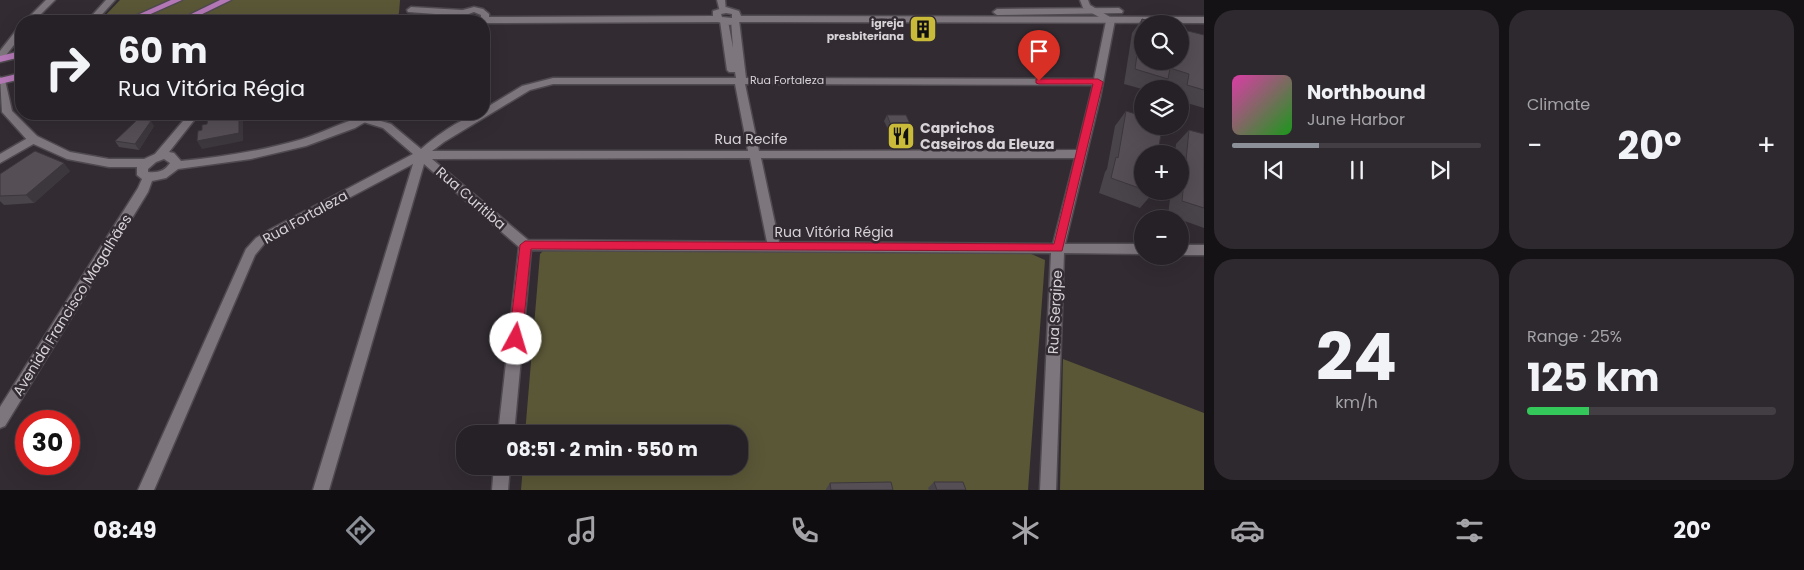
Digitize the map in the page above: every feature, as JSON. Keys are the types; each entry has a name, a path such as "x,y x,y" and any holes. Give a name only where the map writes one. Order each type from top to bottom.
{"main road":[{"path":"142,15 178,0"},
{"path":"194,15 227,0"},
{"path":"0,58 15,55"},
{"path":"0,81 15,77"}],"street":[{"path":"35,15 51,0"},
{"path":"96,15 111,0"},
{"path":"408,15 411,0"},
{"path":"721,0 774,246"},
{"path":"1073,11 1084,0 1086,6 1111,20"},
{"path":"480,13 724,21 736,17 1073,11 1204,12"},
{"path":"724,21 736,17 1204,20"},
{"name":"Rua Sergipe","path":"1048,490 1058,248 1111,20"},
{"path":"0,58 15,38"},
{"path":"0,81 7,112 33,140 67,155 109,163 145,164 168,159 271,151 327,135 360,120"},
{"name":"Rua Fortaleza","path":"490,110 526,88 553,81 738,83 1098,82"},
{"path":"145,164 141,172 149,181 168,173 168,159 173,141 189,120"},
{"name":"Rua Curitiba","path":"376,120 387,126 525,245"},
{"name":"Rua Curitiba","path":"384,120 387,126"},
{"name":"Rua Fortaleza","path":"146,490 250,252 260,241 274,232 421,155 440,139 473,120"},
{"path":"0,159 33,140"},
{"name":"Rua Recife","path":"421,155 1081,154"},
{"path":"321,490 421,155"},
{"name":"Avenida Francisco Magalhães","path":"0,421 149,181"},
{"path":"507,425 525,245"},
{"name":"Rua Vitória Régia","path":"525,245 1134,249"},
{"path":"1189,250 1204,250"},
{"path":"500,490 501,475"}],"shaded area":[{"path":"120,0 400,0 398,15 106,15"},
{"path":"544,250 1029,253 1045,260 1028,490 521,490 522,475 748,475 748,425 526,425 540,254"},
{"path":"1063,359 1204,413 1204,490 1060,490"}],"building":[{"path":"1189,31 1204,35 1204,90 1189,86 1189,74 1176,70 1189,70"},
{"path":"1138,70 1170,70 1168,79"},
{"path":"1126,111 1134,114 1134,135 1161,135 1159,145 1134,145 1134,186 1111,178 1116,157 1118,158"},
{"path":"887,115 906,115 913,130 893,130"},
{"path":"137,120 151,121 135,144 115,141"},
{"path":"208,120 239,120 239,133 197,141 198,131 202,130 202,125 207,124"},
{"path":"1189,130 1204,134 1204,208 1182,201 1189,200"},
{"path":"35,151 64,163 26,195 0,196 0,174"},
{"path":"891,482 893,490 831,490 830,483"},
{"path":"934,482 963,482 966,490 937,490"}],"place":[{"name":"igreja presbiteriana","path":"923,29"},
{"name":"Caprichos Caseiros da Eleuza","path":"901,136"}],"route":[{"path":"516,339 525,245 1058,248 1098,82 1039,81"}]}
